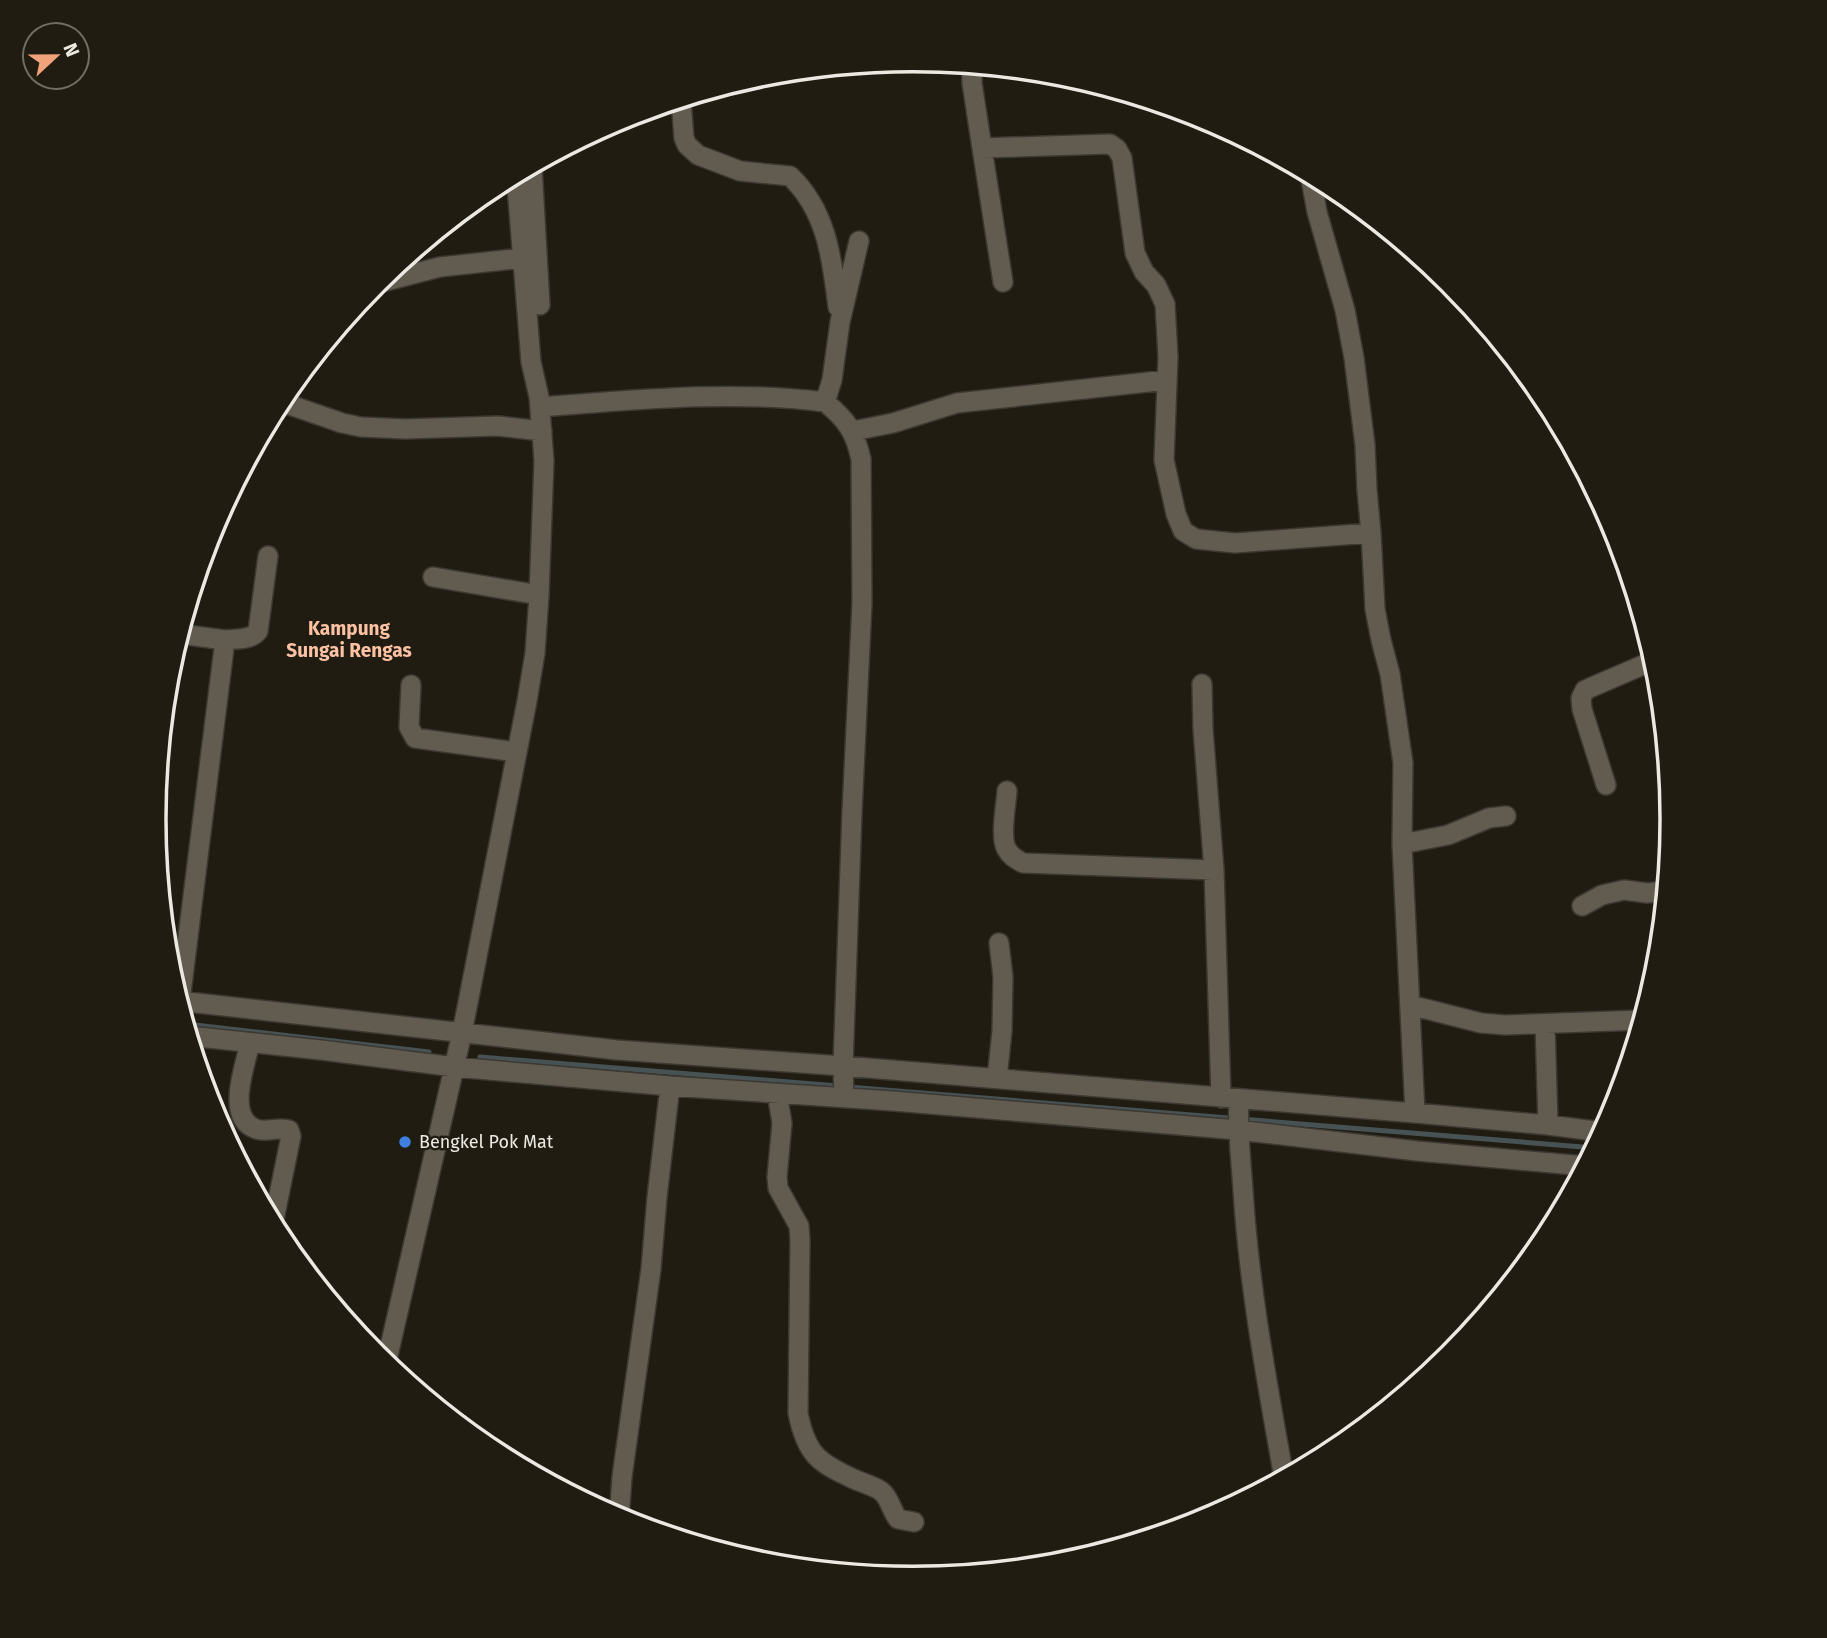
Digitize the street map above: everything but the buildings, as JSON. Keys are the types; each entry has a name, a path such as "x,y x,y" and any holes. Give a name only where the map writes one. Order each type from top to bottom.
{"street":[{"path":"972,74 1003,282"},
{"path":"682,108 684,138 687,145 698,155 740,171 790,176 813,204 825,230 834,272 840,322"},
{"path":"982,148 1110,144 1122,158 1135,253 1165,304 1168,357 1164,460 1176,514 1183,531 1196,539 1235,543 1371,533"},
{"path":"533,177 541,346 539,402"},
{"path":"389,1351 463,1033 535,653 544,461 539,402 531,362 517,186"},
{"path":"1313,188 1345,310 1354,358 1365,445 1375,609 1390,674 1403,763 1402,844 1415,1113"},
{"path":"825,402 832,380 840,322 859,242"},
{"path":"399,278 440,267 523,258"},
{"path":"853,431 893,423 957,402 1167,380"},
{"path":"539,402 678,397 792,398 825,402 853,431 860,459 862,603 852,812 844,1082"},
{"path":"291,405 361,427 405,429 498,426 542,431"},
{"path":"190,635 225,640 255,635 258,631 268,556"},
{"path":"433,577 539,596"},
{"path":"183,972 225,640"},
{"path":"1606,785 1581,698 1585,690 1644,665"},
{"path":"1202,684 1213,870 1246,1245 1282,1469"},
{"path":"411,685 409,727 415,738 517,752"},
{"path":"1007,791 1004,839 1006,850 1023,863 1213,870"},
{"path":"1402,844 1448,835 1489,818 1506,816"},
{"path":"1582,906 1602,895 1624,890 1657,891"},
{"path":"997,1079 1002,1031 1003,977 999,943"},
{"path":"190,1002 617,1050 844,1082 1235,1111 1415,1113 1593,1131"},
{"path":"1410,1005 1481,1023 1505,1025 1633,1020"},
{"path":"1545,1024 1548,1125"},
{"path":"199,1037 321,1049 455,1067 777,1093 844,1082 997,1079 1235,1111 1417,1151 1576,1165"},
{"path":"250,1043 238,1101 240,1114 248,1125 258,1130 284,1128 289,1130 291,1136 276,1209"},
{"path":"620,1505 651,1269 670,1086"},
{"path":"777,1093 782,1123 778,1188 799,1226 798,1413 801,1426 814,1455 824,1464 880,1490 888,1498 898,1519 914,1522"}],"waterway":[{"path":"196,1025 429,1052"},
{"path":"480,1057 838,1086"},
{"path":"848,1087 1585,1147"}],"place":[{"name":"Bengkel Pok Mat","path":"405,1142"}],"district":[{"name":"Kampung Sungai Rengas","path":"349,639"}]}
